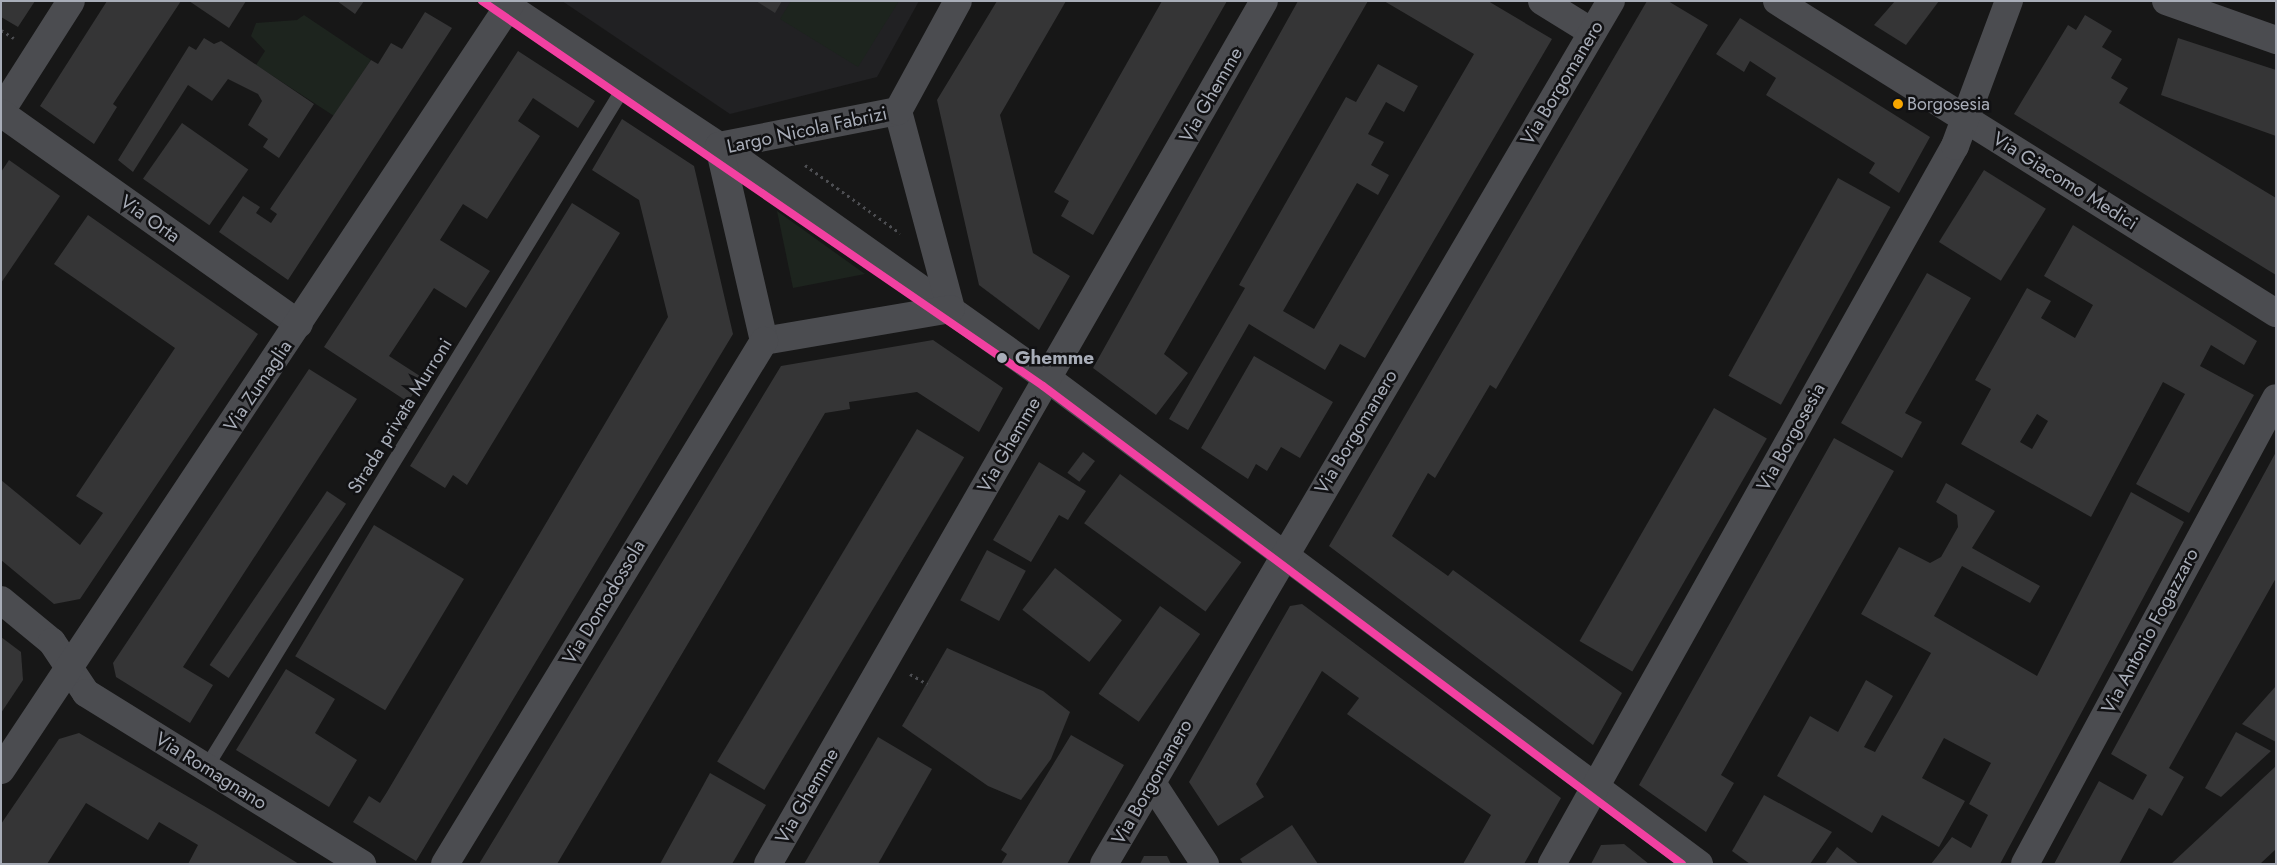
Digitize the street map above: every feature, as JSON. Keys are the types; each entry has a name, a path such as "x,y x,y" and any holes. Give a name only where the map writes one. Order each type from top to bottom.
{"street":[{"path":"1,112 71,1"},
{"path":"898,111 958,1"},
{"name":"Via Ghemme","path":"768,864 1264,1"},
{"path":"1542,1 1592,32"},
{"name":"Via Borgomanero","path":"1104,864 1284,553 1610,1"},
{"name":"Via Giacomo Medici","path":"1777,1 2276,313"},
{"name":"Via Borgosesia","path":"1552,864 1954,146 2009,1"},
{"path":"2166,1 2276,40"},
{"path":"507,3 719,146 1048,378 1596,785 1699,864"},
{"name":"Via Zumaglia","path":"1,770 299,324 507,3"},
{"name":"Largo Nicola Fabrizi","path":"764,340 719,146 898,111 951,309"},
{"name":"Via Orta","path":"1,112 299,324"},
{"path":"764,340 951,309"},
{"name":"Via Domodossola","path":"445,864 764,340"},
{"name":"Via Antonio Fogazzaro","path":"2025,864 2276,398"},
{"name":"Via Romagnano","path":"1,600 52,642 86,693 362,864"},
{"path":"1152,783 1205,864"}],"lane":[{"name":"Strada privata Murroni","path":"206,768 626,84"}],"path":[{"path":"805,165 901,234"},
{"path":"913,676 927,684"}],"shaded area":[{"path":"562,1 919,1 877,77 730,114"},
{"path":"791,1 899,1 858,67 780,19"},
{"path":"304,15 371,60 334,116 256,65 265,51 251,36 256,23 297,20"},
{"path":"777,211 865,274 793,288"}],"building":[{"path":"1,1 35,1 18,27 1,17"},
{"path":"107,1 181,1 113,104 117,107 94,144 40,106"},
{"path":"189,1 246,1 229,28"},
{"path":"337,1 364,1 355,14"},
{"path":"756,1 782,1 775,13"},
{"path":"997,1 1066,1 1000,115 1033,253 1070,276 1039,330 979,285 937,100"},
{"path":"1162,1 1227,1 1093,235 1061,216 1069,201 1054,192"},
{"path":"1298,1 1368,1 1164,354 1188,373 1156,415 1093,368"},
{"path":"1384,1 1488,1 1552,39 1365,358 1340,344 1325,370 1249,324 1188,430 1169,419 1245,288 1239,285 1346,97 1356,102 1378,64 1418,86 1404,112 1386,102 1368,134 1384,142 1371,165 1389,175 1378,195 1357,183 1283,311 1314,329 1474,54"},
{"path":"1647,1 1668,1 1708,25 1496,389 1490,385 1435,478 1428,473 1392,536 1448,576 1453,570 1622,693 1593,745 1329,546"},
{"path":"1895,1 1939,1 1906,45 1874,25"},
{"path":"425,12 452,28 288,280 219,232 243,196 260,207 256,213 271,223 277,214 270,209 371,60 378,64 391,43 402,49"},
{"path":"2085,15 2112,31 2102,47 2122,59 2111,78 2128,88 2119,103 2276,198 2276,275 2014,114 2068,25 2076,30"},
{"path":"1740,18 1930,137 1899,193 1869,173 1875,163 1766,95 1776,78 1750,61 1744,72 1716,54"},
{"path":"204,38 214,44 221,41 314,104 279,158 263,147 268,139 248,125 262,101 258,94 228,79 212,101 188,85 133,172 118,160 189,46 196,50"},
{"path":"2178,38 2276,70 2276,136 2161,95"},
{"path":"518,51 595,101 578,128 533,98 518,121 540,136 487,219 463,204 440,240 490,271 466,308 434,288 389,356 423,378 408,402 324,347"},
{"path":"622,119 694,166 733,334 416,861 353,822 369,796 380,803 387,792 668,317 639,200 592,170"},
{"path":"182,123 248,169 209,225 143,179"},
{"path":"9,160 60,196 1,283 1,172"},
{"path":"1984,170 2046,209 2001,281 1939,242"},
{"path":"1838,178 1890,207 1781,405 1728,376"},
{"path":"572,203 620,233 467,485 453,475 445,488 410,466"},
{"path":"88,215 258,334 80,599 54,604 1,560 1,480 80,545 103,513 76,496 175,348 54,264"},
{"path":"2073,225 2257,341 2244,365 2211,345 2200,366 2254,395 2189,513 2136,484 2185,394 2163,382 2091,517 1961,444 1991,389 1975,380 2027,288 2051,301 2041,318 2075,338 2093,305 2044,276","holes":["2037,414 2048,421 2032,449 2020,442"]},
{"path":"1927,273 1971,298 1905,413 1922,422 1902,458 1841,423"},
{"path":"933,340 1003,388 979,432 917,392 849,402 850,409 825,413 557,864 479,864 781,366"},
{"path":"1254,356 1333,402 1300,458 1281,447 1267,471 1256,464 1248,479 1201,448"},
{"path":"309,369 357,399 183,667 213,685 190,723 116,677 113,663"},
{"path":"1714,408 1767,439 1632,671 1580,641"},
{"path":"917,429 964,457 764,790 717,762"},
{"path":"1834,438 1894,471 1721,775 1734,783 1706,832 1639,785"},
{"path":"1083,452 1095,461 1079,482 1067,473"},
{"path":"2276,452 2276,578 2169,768 2184,777 2162,816 2149,808 2119,864 2054,864 2099,781 2133,800 2147,775 2111,754"},
{"path":"1039,462 1086,491 1068,520 1059,515 1031,562 993,540"},
{"path":"1120,474 1241,562 1205,612 1084,523"},
{"path":"1946,483 1995,511 1972,548 2040,586 2030,603 1962,566 1934,616 2037,676 2131,492 2184,522 2000,864 1931,864 1952,837 1971,848 1988,815 1969,804 1991,763 1944,738 1922,778 1965,801 1939,847 1882,815 1872,833 1777,776 1810,716 1838,732 1866,680 1893,696 1864,747 1875,752 1931,653 1861,614 1899,547 1930,563 1941,557 1958,527 1957,515 1936,502"},
{"path":"327,491 346,504 229,678 210,665"},
{"path":"374,525 464,579 385,710 295,656"},
{"path":"987,550 1026,571 999,621 960,600"},
{"path":"1055,568 1122,620 1089,662 1022,610"},
{"path":"1302,604 1561,798 1524,864 1463,864 1491,815 1347,714 1359,698 1322,671 1256,784 1264,797 1218,826 1189,782 1290,606"},
{"path":"1160,606 1200,634 1139,722 1099,694"},
{"path":"1,637 21,652 23,680 1,713"},
{"path":"947,648 1043,691 1070,712 1051,759 1021,800 988,786 902,726"},
{"path":"286,669 335,699 315,733 357,760 329,807 236,750"},
{"path":"2276,686 2276,742 2242,724"},
{"path":"2236,732 2271,751 2221,797 2205,788"},
{"path":"79,733 299,864 188,864 198,845 159,822 148,840 86,803 47,864 1,864 1,824 59,739"},
{"path":"1071,735 1124,765 1067,864 1001,864 1007,854 1001,850"},
{"path":"878,737 932,769 878,864 804,864"},
{"path":"2276,766 2276,849 2260,864 2171,864"},
{"path":"710,773 766,805 732,864 660,864"},
{"path":"1764,795 1832,832 1810,864 1750,864 1732,851"},
{"path":"1292,825 1318,864 1243,864 1240,859"},
{"path":"1624,844 1649,864 1591,864 1601,845"},
{"path":"1837,847 1859,864 1825,864"},
{"path":"1144,856 1167,856 1171,864 1140,864"}],"transit line":[{"path":"482,1 1043,386 1682,864"}],"place":[{"name":"Borgosesia","path":"1898,104"},
{"name":"Ghemme","path":"1002,358"}]}
